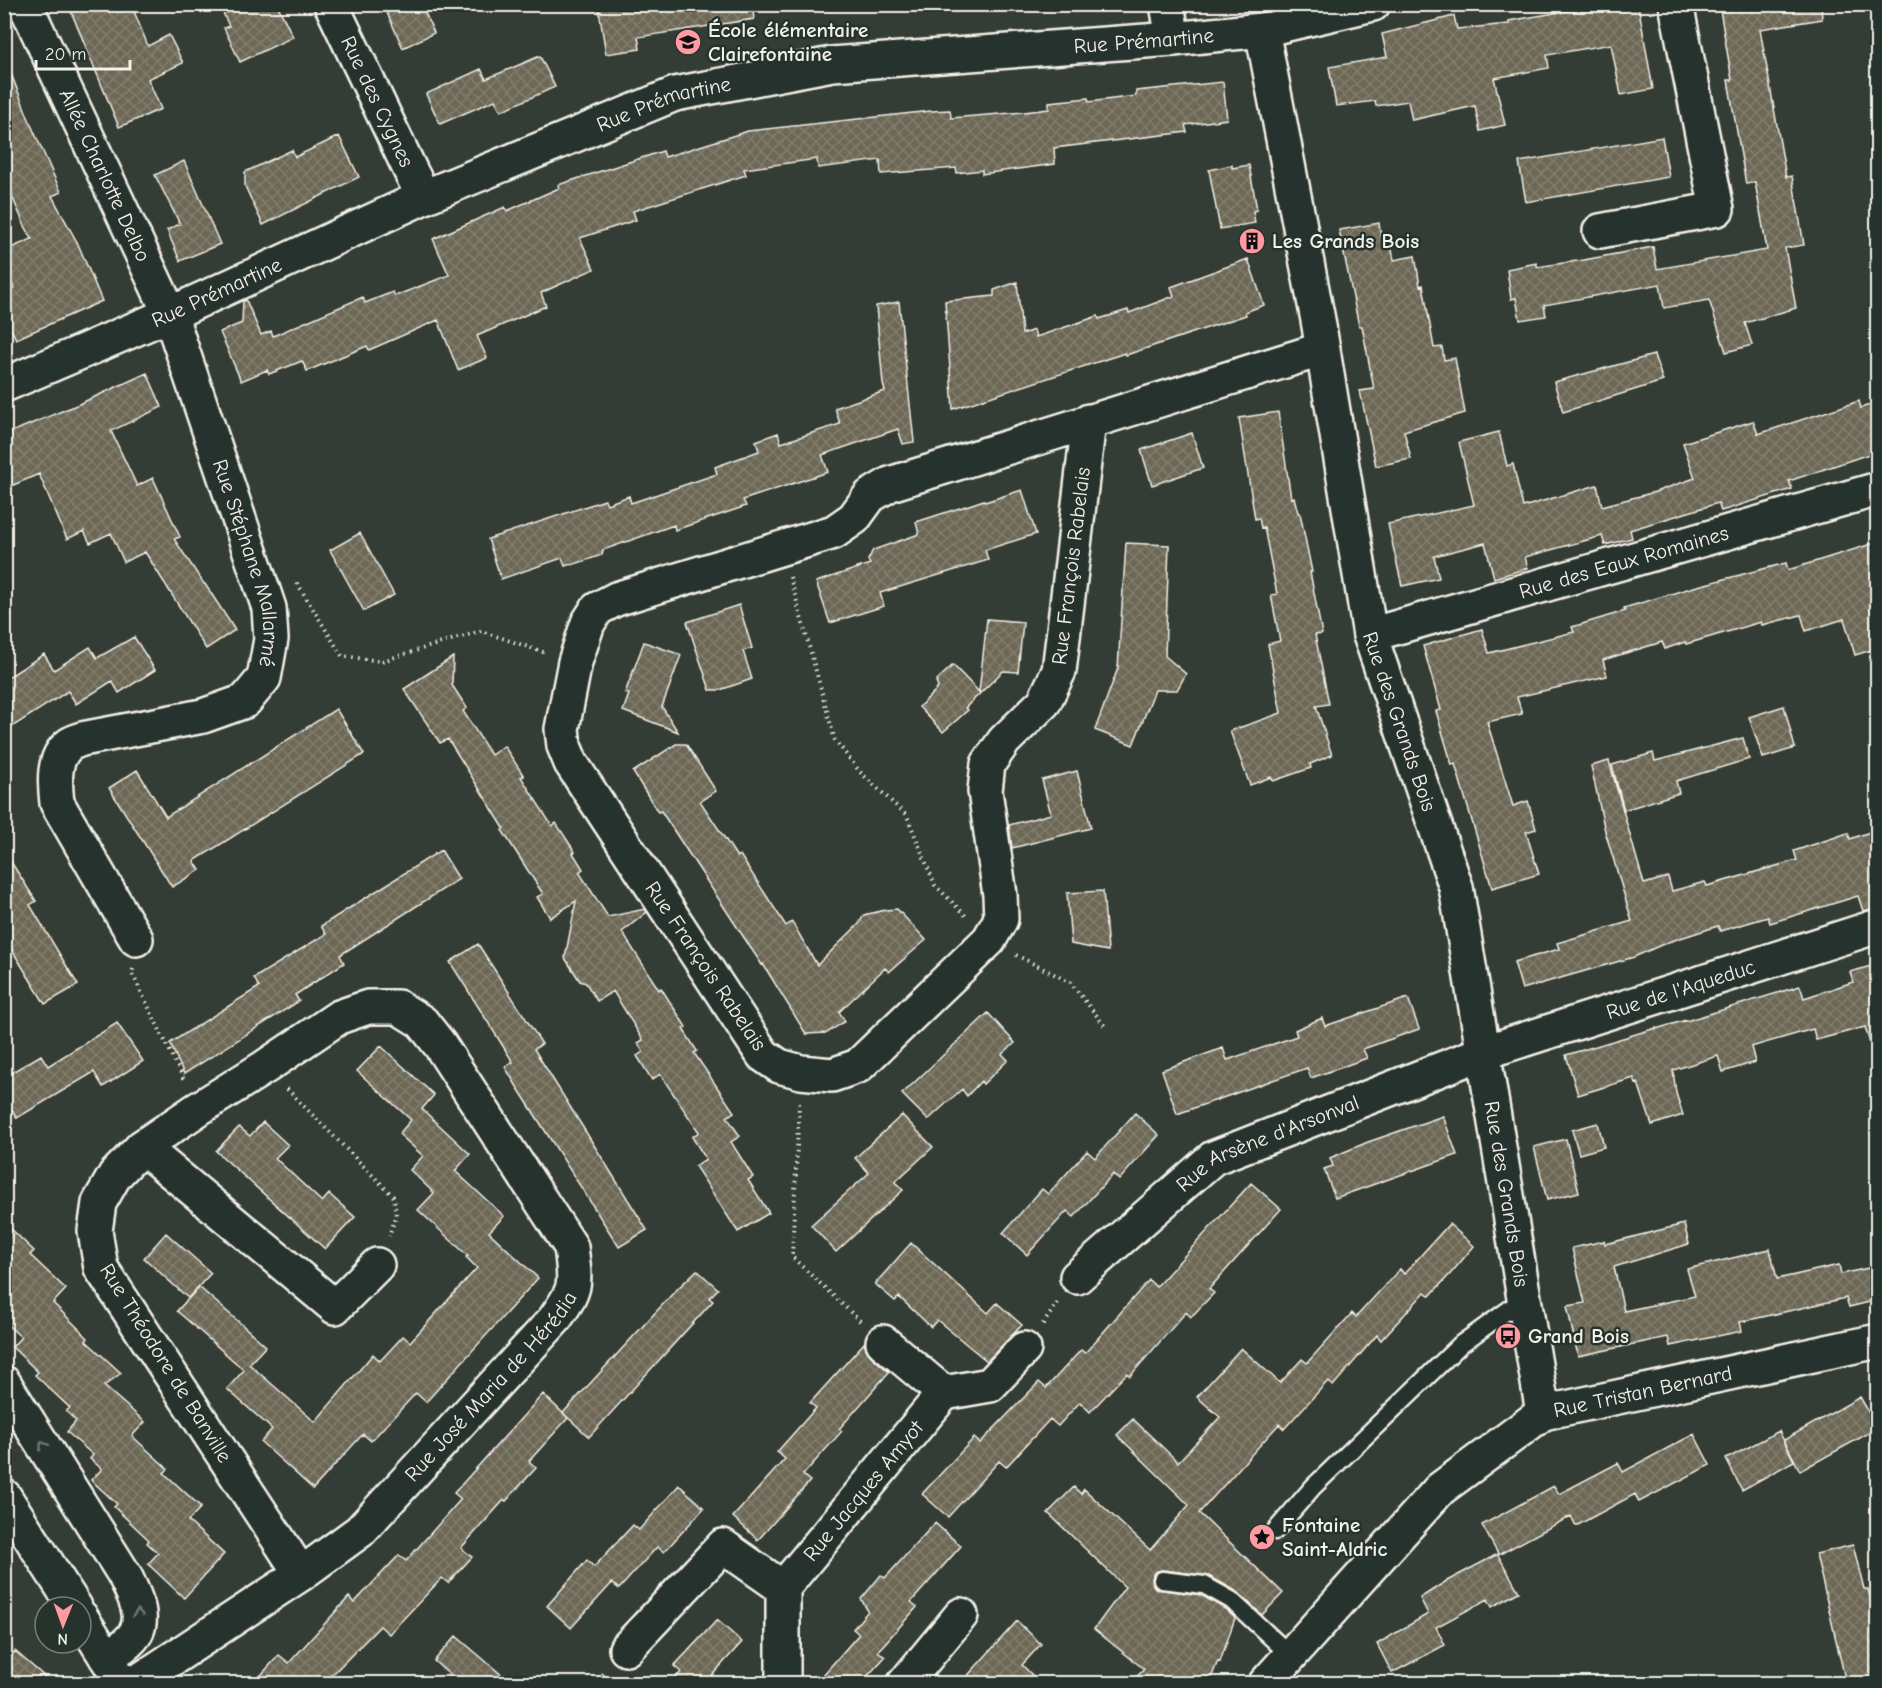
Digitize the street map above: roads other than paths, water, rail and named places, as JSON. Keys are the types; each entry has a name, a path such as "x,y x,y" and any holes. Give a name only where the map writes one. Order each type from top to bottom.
{"street":[{"name":"Allée Charlotte Delbo","path":"25,4 170,314"},
{"name":"Rue des Cygnes","path":"331,4 424,197"},
{"path":"1167,4 1173,39"},
{"name":"Rue Prémartine","path":"4,385 170,314 424,197 675,94 832,64 1173,39 1262,30 1373,4"},
{"path":"1600,231 1717,209 1676,4"},
{"name":"Rue des Grands Bois","path":"1262,30 1323,349 1370,635 1456,886 1543,1413"},
{"name":"Rue Stéphane Mallarmé","path":"136,939 57,803 54,782 58,760 68,745 82,739 203,717 245,701 264,678 271,639 268,608 170,314"},
{"name":"Rue François Rabelais","path":"1089,421 1059,671 1044,702 1004,741 988,764 985,791 1000,895 1001,919 989,940 858,1066 832,1075 801,1072 779,1066 763,1055 571,763 564,746 562,729 575,662 588,622 597,609 616,598 834,532 854,518 870,496 890,484 1089,421 1323,349"},
{"name":"Rue des Eaux Romaines","path":"1370,635 1878,489"},
{"name":"Rue de l'Aqueduc","path":"1482,1053 1878,926"},
{"name":"Rue Théodore de Banville","path":"301,1574 101,1268 95,1231 99,1203 115,1175 142,1147 198,1109 339,1017 368,1007 398,1007"},
{"name":"Rue José Maria de Hérédia","path":"134,1683 301,1574 360,1531 554,1320 570,1297 575,1280 571,1247 446,1055 422,1022 398,1007"},
{"name":"Rue Arsène d'Arsonval","path":"1077,1277 1213,1158 1482,1053"},
{"path":"142,1147 335,1307 378,1265"},
{"name":"Rue Tristan Bernard","path":"1265,1683 1440,1489 1543,1413 1878,1341"},
{"path":"883,1342 944,1394 990,1385 1024,1349"},
{"path":"4,1383 124,1574 138,1602 139,1624 115,1670 93,1636"},
{"name":"Rue Jacques Amyot","path":"783,1588 944,1394"},
{"path":"4,1496 67,1595"},
{"path":"626,1649 723,1546 783,1588 783,1683"},
{"path":"904,1683 961,1615"}],"lane":[{"path":"1275,1531 1313,1487 1461,1344 1525,1298"},
{"path":"1162,1580 1204,1585 1231,1600 1290,1655"}],"place":[{"name":"École élémentaire Clairefontaine","path":"688,42"},
{"name":"Les Grands Bois","path":"1252,241"},
{"name":"Grand Bois","path":"1508,1336"},
{"name":"Fontaine Saint-Aldric","path":"1262,1537"}]}
